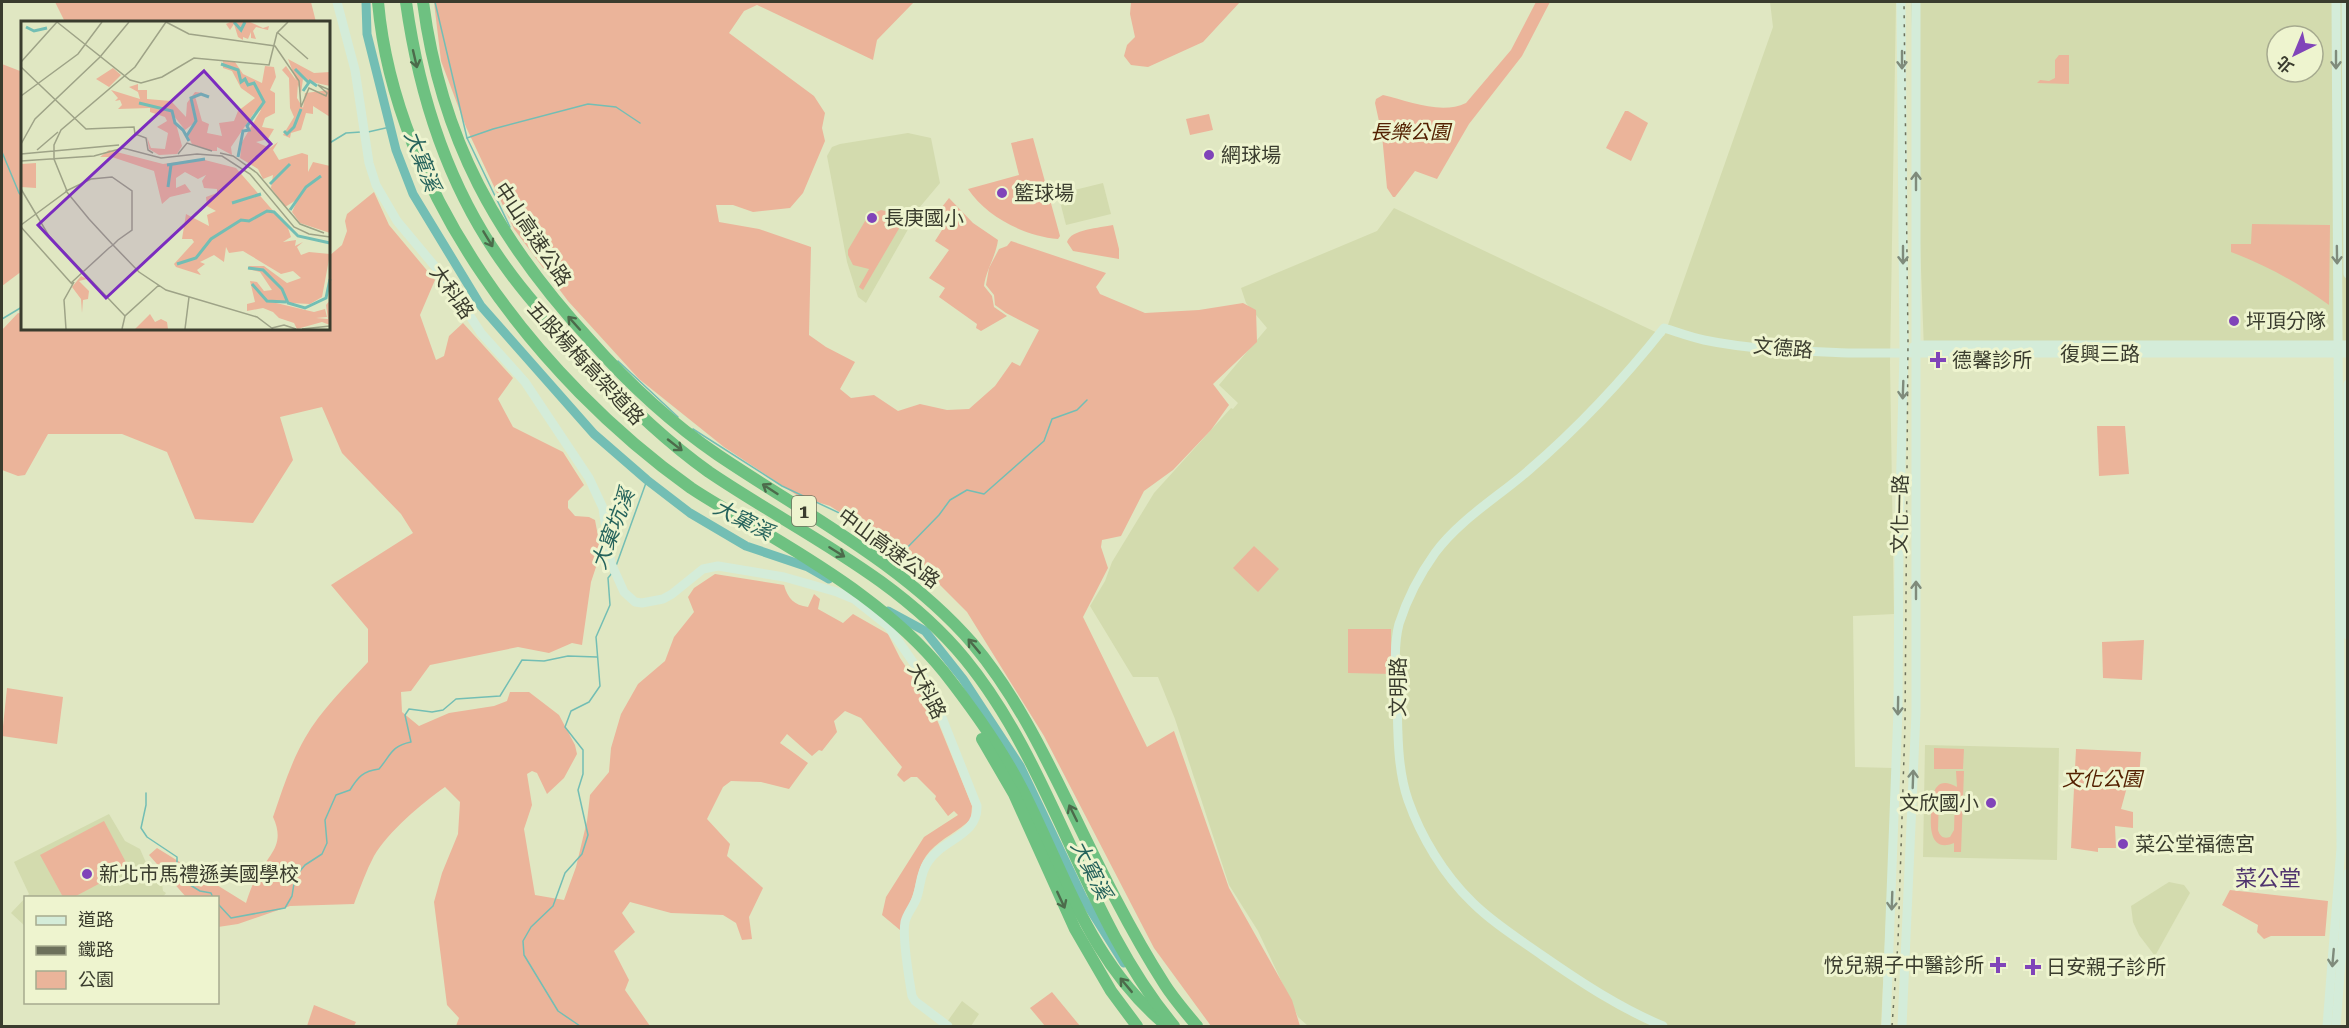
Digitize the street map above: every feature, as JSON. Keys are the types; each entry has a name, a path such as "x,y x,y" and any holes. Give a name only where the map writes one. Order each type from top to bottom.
{"highway":[{"name":"五股楊梅高架道路","path":"371,2 381,71 402,139 421,185 444,228 471,270 534,350 582,403 633,452 705,505 810,567 854,597 885,620 932,668 974,725 993,756 1036,840 1075,928 1112,991 1137,1026"},
{"name":"五股楊梅高架道路","path":"378,2 388,70 403,119 428,182 466,252 489,285 536,344 586,398 638,447 694,489 858,592 889,616 942,671 982,723 1010,766 1092,938 1122,981 1167,1026"},
{"name":"中山高速公路","path":"406,2 419,76 441,146 466,202 504,265 550,322 624,401 669,440 707,470 859,566 934,627 965,659 1009,724 1113,933 1174,1026"},
{"name":"中山高速公路","path":"423,2 428,37 441,94 455,136 485,199 534,274 561,309 630,383 683,429 714,453 837,533 907,583 944,614 973,645 999,679 1047,758 1126,919 1166,988 1197,1026"}],"street":[{"name":"大科路","path":"337,2 355,70 374,180 397,221 448,282 481,333 525,382 596,488 603,508 611,562 624,592 635,602 642,603 672,594 697,573 710,566 784,577 854,599 882,621 920,671 935,697 977,806 975,821 971,828 939,848 927,863 920,880 918,894 906,922 912,996 915,1001 948,1026"},
{"name":"文化一路","path":"1886,1026 1898,710 1899,537 1904,352 1901,2"},
{"name":"文化一路","path":"1902,1026 1916,713 1916,2"},
{"path":"2327,1026 2341,848 2343,350 2336,2"},
{"path":"2346,2 2348,274"},
{"name":"文德路","path":"1664,328 1703,340 1766,348 1851,353 1904,352"},
{"name":"文明路","path":"1664,328 1625,378 1594,411 1530,470 1460,527 1436,552 1419,577 1399,625 1396,665 1399,757 1408,800 1425,838 1446,872 1473,903 1540,954 1616,1005 1664,1026"},
{"name":"復興三路","path":"1904,352 1917,349 2343,350"},
{"path":"2348,384 2348,635"},
{"path":"2336,1026 2348,873"}],"shaded area":[{"path":"1770,2 1896,2 1890,363 1894,614 1853,616 1855,767 1893,768 1881,1026 1308,1026 1298,1017 1258,931 1229,885 1175,719 1158,677 1133,677 1090,606 1105,581 1112,562 1154,493 1238,403 1219,385 1267,328 1246,303 1241,288 1377,231 1394,208 1664,336 1773,27"},
{"path":"1911,2 2347,2 2347,351 1924,350"},
{"name":"長庚國小","path":"908,133 931,138 940,183 919,208 920,212 911,211 905,219 911,224 866,303 858,297 847,262 827,156 832,147 840,144"},
{"path":"1103,183 1111,214 1066,225 1058,194"},
{"name":"文欣國小","path":"1925,745 2059,748 2057,860 1923,857"},
{"name":"新北市馬禮遜美國學校","path":"109,814 125,841 140,849 147,865 162,883 163,891 166,893 164,896 27,896 29,894 14,862"},
{"path":"2169,882 2184,885 2190,893 2155,956 2139,935 2133,922 2131,906"},
{"name":"新北市馬禮遜美國學校","path":"24,899 24,925 11,913"},
{"path":"962,1001 979,1014 971,1026 953,1026 947,1022"}],"green space":[{"path":"55,2 311,2 316,21 64,21"},
{"path":"434,2 914,2 877,40 873,60 757,5 744,11 729,33 814,96 825,113 822,128 825,141 803,193 790,208 753,212 733,205 716,205 719,222 759,229 811,247 809,335 855,362 840,389 851,398 874,395 898,411 920,404 947,410 969,409 995,386 1012,362 1020,366 1039,330 995,305 994,295 986,285 989,268 999,249 1007,246 1011,241 1106,273 1096,287 1100,294 1145,313 1199,310 1243,303 1256,310 1257,342 1213,384 1229,405 1211,430 1173,470 1144,491 1121,536 1102,540 1101,547 1108,568 1083,617 1147,747 1174,731 1229,888 1292,1000 1300,1026 1211,1026 1154,948 1044,736 967,612 915,560 830,506 798,496 724,447 639,379 568,301 514,229 466,127 441,61"},
{"path":"1131,2 1240,2 1203,42 1148,67 1131,65 1124,56 1127,45 1135,37 1130,14"},
{"name":"長樂公園","path":"1536,2 1550,2 1522,56 1469,124 1437,179 1415,171 1393,197 1387,188 1376,99 1383,95 1446,108 1466,103 1511,50"},
{"path":"2059,55 2069,55 2069,84 2037,83 2040,80 2049,81 2055,78 2055,60"},
{"path":"2,64 21,73 21,272 2,286"},
{"path":"1625,111 1648,123 1631,161 1606,148"},
{"path":"1209,114 1213,130 1190,135 1186,119"},
{"path":"1033,138 1060,236 1058,239 1032,234 1007,223 985,208 968,189 1019,175 1011,143"},
{"path":"374,192 389,225 435,280 420,315 436,360 444,356 449,336 463,323 513,378 498,399 513,427 563,452 584,485 568,501 568,508 575,516 595,520 601,552 591,582 582,645 572,643 549,653 518,647 430,665 411,691 401,692 402,712 419,726 449,713 494,706 507,701 510,692 529,692 559,715 575,745 577,754 564,778 547,794 537,773 532,771 527,774 532,805 524,829 535,895 564,900 576,867 587,821 590,795 609,772 611,748 621,714 638,684 665,661 674,637 694,612 688,597 694,588 715,574 784,585 792,600 803,606 808,607 814,594 820,599 818,609 843,623 853,614 888,634 900,658 931,705 972,806 971,819 935,846 926,856 900,930 882,915 886,897 924,837 958,815 954,811 948,816 935,799 936,796 917,777 911,777 904,782 897,775 902,767 861,718 845,711 834,721 837,732 822,751 819,750 812,756 787,734 780,743 808,763 789,789 761,782 731,781 723,787 707,819 730,844 727,856 763,888 749,917 752,939 742,940 736,923 723,915 671,913 630,902 622,913 635,932 614,951 629,980 625,990 650,1026 456,1026 459,1018 447,1005 434,902 442,873 458,834 460,802 445,787 406,818 380,847 368,868 354,904 290,906 238,924 219,927 219,896 185,896 149,855 157,848 246,903 255,879 277,842 277,827 273,817 300,747 326,708 368,662 368,629 331,585 413,533 401,514 342,453 322,407 280,417 293,460 253,523 195,519 167,452 122,434 48,434 25,475 18,476 2,470 2,330 18,313 21,314 21,330 330,330 330,255 342,245 347,231 345,221 347,214"},
{"path":"949,198 973,223 998,240 984,286 992,296 994,307 1007,316 981,331 976,328 977,324 939,297 945,288 929,278 949,250 935,241 942,230 931,221"},
{"path":"881,210 889,212 896,221 898,217 904,220 863,290 859,287 869,269 853,265 848,250 868,216"},
{"path":"2252,224 2330,225 2329,305 2282,275 2231,252 2231,244 2251,244"},
{"path":"1113,225 1119,259 1073,251 1067,242 1074,234"},
{"path":"2097,426 2125,426 2129,474 2099,476"},
{"path":"1254,546 1279,569 1258,592 1233,568"},
{"path":"1348,629 1391,629 1391,674 1348,673"},
{"path":"2144,640 2142,680 2103,678 2102,642"},
{"path":"7,688 63,697 57,744 2,736"},
{"path":"1934,748 1964,749 1963,769 1934,769"},
{"name":"文化公園","path":"2076,749 2141,752 2139,777 2130,776 2121,809 2133,812 2133,828 2115,826 2116,848 2098,848 2098,852 2071,848"},
{"path":"1956,771 1964,771 1961,852 1954,852 1954,843 1941,845 1937,842 1931,827 1933,795 1938,785 1943,783 1957,787","holes":["1947,791 1952,792 1955,797 1954,830 1950,837 1944,838 1938,830 1939,797"]},
{"path":"104,821 129,868 76,896 62,896 40,855"},
{"path":"2230,890 2328,901 2325,936 2271,936 2264,939 2257,932 2258,925 2222,905"},
{"path":"1052,992 1080,1026 1045,1026 1030,1008"},
{"path":"314,1005 356,1022 354,1026 307,1026"}],"waterway":[{"name":"大窠溪","path":"366,2 367,34 396,150 413,194 481,306 594,434 647,480 690,513 746,546 808,567 829,579"},
{"path":"435,2 467,138 510,227"},
{"path":"467,138 588,104 616,107 640,123"},
{"path":"368,132 390,127"},
{"path":"330,143 346,133 361,132"},
{"path":"2,152 21,195"},
{"path":"2,319 21,308"},
{"path":"618,361 678,417"},
{"path":"903,552 939,515 950,500 967,490 984,494 1044,441 1052,419 1077,410 1087,400"},
{"path":"693,429 782,486 869,527 940,579"},
{"name":"大窠坑溪","path":"616,566 647,480"},
{"name":"大窠坑溪","path":"580,1026 558,1011 524,955 523,941 531,927 553,906 565,873 582,854 588,835 578,790 583,774 583,750 565,727 571,711 589,702 600,686 596,637 610,605 608,578 612,573"},
{"name":"大窠溪","path":"888,611 925,631 963,679 1020,766 1083,898 1124,963"},
{"name":"大窠坑溪","path":"219,905 231,918 285,908 292,896 295,877 305,865 322,854 327,843 325,820 336,795 350,790 362,775 379,769 395,749 411,742 405,715 409,709 432,712 443,710 456,699 500,696 522,660 544,661 568,656 597,657"},
{"name":"大窠坑溪","path":"146,793 141,828 147,837 177,857 177,877 200,891 211,893 212,896"}],"railway":[{"path":"1892,1026 1898,942 1905,725 1908,341 1904,2"}],"place":[{"name":"網球場","path":"1209,155"},
{"name":"籃球場","path":"1002,193"},
{"name":"長庚國小","path":"872,218"},
{"name":"坪頂分隊","path":"2234,321"},
{"name":"德馨診所","path":"1938,360"},
{"name":"文欣國小","path":"1991,803"},
{"name":"菜公堂福德宮","path":"2123,844"},
{"name":"新北市馬禮遜美國學校","path":"87,874"},
{"name":"悅兒親子中醫診所","path":"1998,965"},
{"name":"日安親子診所","path":"2033,967"}],"district":[{"name":"菜公堂","path":"2268,878"}]}
